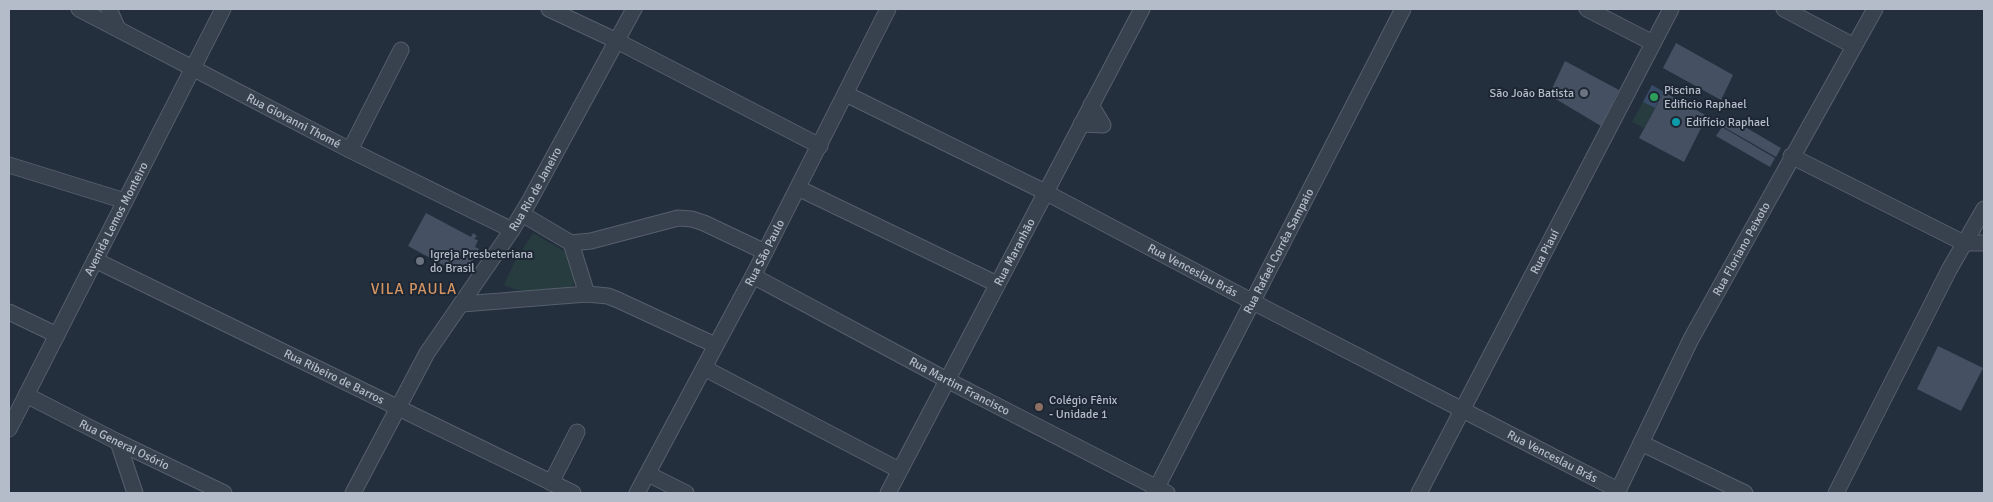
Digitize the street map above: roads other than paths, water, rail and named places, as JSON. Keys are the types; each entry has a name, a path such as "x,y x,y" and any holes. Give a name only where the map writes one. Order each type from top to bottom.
{"street":[{"name":"Rua Giovanni Thomé","path":"79,9 350,150 512,230"},
{"path":"109,9 118,29"},
{"name":"Avenida Lemos Monteiro","path":"9,429 223,9"},
{"path":"549,9 617,41 820,146"},
{"name":"Rua Rio de Janeiro","path":"353,493 427,354 522,214 634,9"},
{"name":"Rua São Paulo","path":"637,493 753,276 888,9"},
{"name":"Rua Maranhão","path":"888,493 1142,9"},
{"name":"Rua Rafael Corrêa Sampaio","path":"1159,492 1253,302 1404,9"},
{"path":"1587,9 1653,43"},
{"name":"Rua Piauí","path":"1419,493 1671,9"},
{"path":"1784,9 1854,46"},
{"name":"Rua Floriano Peixoto","path":"1618,492 1691,339 1874,9"},
{"path":"350,150 401,50"},
{"name":"Rua Venceslau Brás","path":"846,94 1045,192 1618,492"},
{"path":"1791,156 1964,242 1984,243"},
{"path":"9,165 125,201"},
{"path":"798,188 997,284"},
{"path":"1836,493 1964,242 1984,209"},
{"path":"522,214 571,243 582,243 678,218 704,223 765,252"},
{"path":"571,243 587,294"},
{"name":"Rua Ribeiro de Barros","path":"96,260 573,493"},
{"name":"Rua Martim Francisco","path":"753,276 1159,492"},
{"path":"462,304 587,294 608,296 715,346"},
{"path":"9,312 57,335"},
{"path":"704,368 899,470"},
{"name":"Rua General Osório","path":"26,394 118,442 224,493"},
{"path":"551,483 577,432"},
{"path":"118,442 135,493"},
{"path":"1641,443 1745,493"},
{"path":"648,474 686,493"}],"water":[{"name":"Piscina Edificio Raphael","path":"1652,85 1664,92 1655,108 1643,102"}],"place":[{"name":"São João Batista","path":"1584,93"},
{"name":"Piscina Edificio Raphael","path":"1654,97"},
{"name":"Edifício Raphael","path":"1676,122"},
{"name":"Igreja Presbeteriana do Brasil","path":"420,261"},
{"name":"Colégio Fênix - Unidade 1","path":"1039,407"}],"district":[{"name":"VILA PAULA","path":"414,289"}]}
